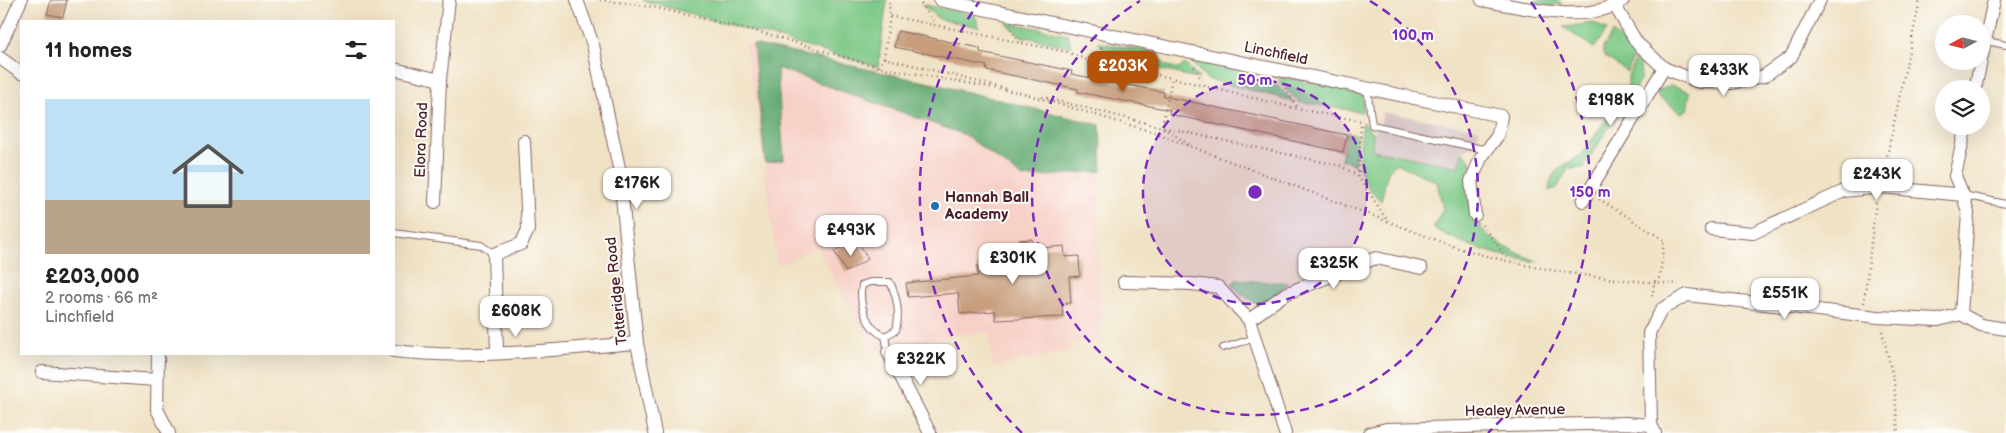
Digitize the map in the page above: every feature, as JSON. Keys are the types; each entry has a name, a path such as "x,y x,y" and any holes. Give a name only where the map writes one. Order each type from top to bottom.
{"street":[{"path":"0,46 20,0"},
{"name":"Elora Road","path":"435,202 440,80 450,0"},
{"name":"Linchfield","path":"940,0 1501,116 1498,135 1487,150 1471,181 1475,215"},
{"path":"1482,0 1497,1 1543,12 1581,13 1619,3 1637,43 1664,68 1699,82 1732,83 1764,76 1791,57 1820,0"},
{"path":"1990,20 1994,0"},
{"name":"Totteridge Road","path":"581,1 593,45 619,168 637,343 655,433"},
{"path":"0,58 20,72"},
{"path":"1585,196 1664,68"},
{"path":"395,69 440,80"},
{"path":"1961,314 1968,213 1955,176 1964,135"},
{"path":"497,353 494,254 521,244 528,230 524,141"},
{"path":"1711,229 1753,233 1844,191 1881,187 1963,195"},
{"path":"1249,320 1285,294 1376,258 1421,268"},
{"path":"1124,282 1192,284 1218,287 1249,320 1285,433"},
{"path":"1653,429 1649,333 1662,309 1687,295 1878,317 1938,320 1961,314 1981,326 2006,329"},
{"path":"395,351 418,354 497,353 637,343"},
{"path":"888,352 930,433"},
{"path":"158,355 157,409 169,433"},
{"path":"42,372 156,380"},
{"name":"Healey Avenue","path":"1370,433 1386,429 1626,423 1653,429"}],"lane":[{"path":"1990,42 2006,45"},
{"path":"1367,88 1372,125 1487,150"},
{"path":"1963,195 2006,204"},
{"path":"395,232 481,245 494,254"},
{"path":"870,282 890,282 894,291 898,319 896,330 885,336 874,331 863,308 862,285 870,282"},
{"path":"885,336 888,352"},
{"path":"1223,348 1255,338"}],"path":[{"path":"600,0 653,7 760,32 878,67 1022,93 1153,132 1452,246 1509,262 1654,282 1688,284"},
{"path":"878,67 884,58 890,16 889,0"},
{"path":"918,0 937,25"},
{"path":"1854,303 1864,304 1876,196 1881,187 1920,0"},
{"path":"890,16 1067,52 1090,61 1172,78 1298,109 1361,121 1358,176"},
{"path":"1185,51 1206,87"},
{"path":"884,58 1162,127 1341,166 1358,176 1387,221"},
{"path":"1274,69 1298,109"},
{"path":"1162,127 1172,78"},
{"path":"1162,127 1196,148"},
{"path":"1585,196 1664,240 1660,278 1654,282"},
{"path":"1475,215 1509,262"},
{"path":"1878,317 1894,381 1898,433"}],"shaded area":[{"name":"Hannah Ball Academy","path":"744,42 1099,127 1100,340 1069,343 1072,350 993,367 988,332 932,339 903,351 900,347 874,350 817,248 777,266 757,107"},
{"path":"1382,112 1479,129 1476,144 1462,152 1459,167 1372,150 1373,133 1381,123"}],"green space":[{"path":"642,0 887,0 878,67"},
{"path":"1537,0 1558,0 1562,4 1549,6 1534,4"},
{"path":"921,4 975,15 979,27 939,19"},
{"path":"1005,22 1068,34 1071,47 1021,36"},
{"path":"1594,23 1607,30 1594,48 1563,27"},
{"path":"1613,32 1634,55 1627,72 1603,55 1603,48"},
{"path":"1097,42 1159,53 1164,65 1179,69 1185,64 1200,79 1115,59"},
{"path":"753,44 939,85 1100,125 1102,171 1023,178 965,135 777,68 784,160 765,163"},
{"path":"1636,57 1640,60 1641,79 1595,149 1589,144 1628,87 1628,76"},
{"path":"1188,59 1250,70 1256,84 1273,87 1275,84 1293,101 1207,79"},
{"path":"1282,77 1358,92 1364,98 1362,112 1299,102 1278,81"},
{"path":"1671,85 1690,92 1687,110 1682,113 1657,96 1658,91"},
{"path":"1363,122 1373,133 1372,150 1459,167 1462,152 1470,160 1471,164 1466,190 1482,229 1500,244 1539,262 1484,250 1458,241 1433,228 1443,209 1437,182 1396,163 1388,172 1381,201 1365,183 1362,174 1359,155"},
{"path":"1347,132 1358,135 1354,165 1341,160"},
{"path":"1587,147 1594,151 1583,168 1568,169 1557,188 1549,191 1550,182 1558,169 1576,158"},
{"path":"1236,280 1288,283 1260,309 1254,302 1235,288 1232,284"}],"building":[{"path":"51,0 67,0 63,17 47,14"},
{"path":"898,31 980,48 980,52 1072,71 1071,74 1164,92 1163,96 1347,135 1343,152 1169,114 1170,110 1078,92 1078,89 986,70 987,66 894,47"},
{"path":"1032,239 1033,249 1064,246 1065,257 1079,256 1080,276 1069,277 1071,303 1062,304 1063,317 996,320 995,311 960,314 958,293 908,297 906,283 978,276 977,266 1010,263 1009,253 1020,252 1019,240"},
{"path":"858,242 868,259 846,272 834,251 844,246 846,250"}],"place":[{"name":"Hannah Ball Academy","path":"935,206"}]}
